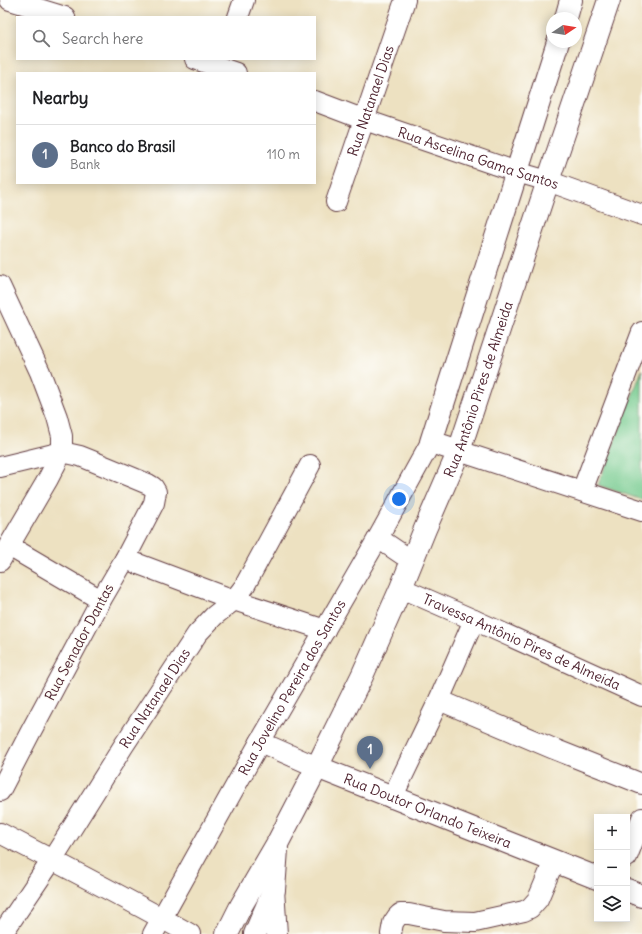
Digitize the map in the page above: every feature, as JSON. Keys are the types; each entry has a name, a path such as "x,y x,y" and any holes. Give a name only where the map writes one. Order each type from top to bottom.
{"main road":[{"path":"568,12 571,0"},
{"name":"Rua Antônio Pires de Almeida","path":"227,934 241,906 277,844 362,676 459,451 609,0"},
{"name":"Rua Antônio Pires de Almeida","path":"431,442 556,48"},
{"path":"431,442 459,451"},
{"name":"Rua Doutor Orlando Teixeira","path":"317,767 594,877"},
{"path":"254,934 274,890 277,844"},
{"path":"630,891 642,896"}],"street":[{"path":"10,0 62,16"},
{"path":"238,16 244,0"},
{"name":"Rua Natanael Dias","path":"336,202 405,0"},
{"path":"198,60 225,68"},
{"name":"Rua Ascelina Gama Santos","path":"316,102 517,172 548,181 642,215"},
{"path":"0,286 40,372 57,417 62,436 62,452 4,554 101,600"},
{"path":"582,491 642,332"},
{"name":"Rua Jovelino Pereira dos Santos","path":"157,926 431,442"},
{"path":"459,451 642,511"},
{"path":"0,467 62,452"},
{"name":"Rua Senador Dantas","path":"0,791 154,503 156,492 153,487 148,484 90,460 62,452"},
{"name":"Rua Natanael Dias","path":"2,934 52,860 124,745 197,634 214,616 234,600 244,587 310,465"},
{"path":"378,538 412,561"},
{"path":"125,559 234,600 325,630"},
{"name":"Travessa Antônio Pires de Almeida","path":"401,588 642,696"},
{"path":"392,798 439,700 474,620"},
{"path":"439,700 554,749 642,784"},
{"name":"Rua Doutor Orlando Teixeira","path":"260,742 317,767"},
{"path":"630,850 642,818"},
{"path":"0,833 52,860 157,926 190,934"},
{"path":"391,934 393,923 400,914 409,914 444,921 475,922 524,911 530,908 538,899 554,861"},
{"path":"274,890 277,934"}],"green space":[{"path":"642,370 642,500 598,485"}],"place":[{"name":"Banco do Brasil","path":"370,769"}]}
